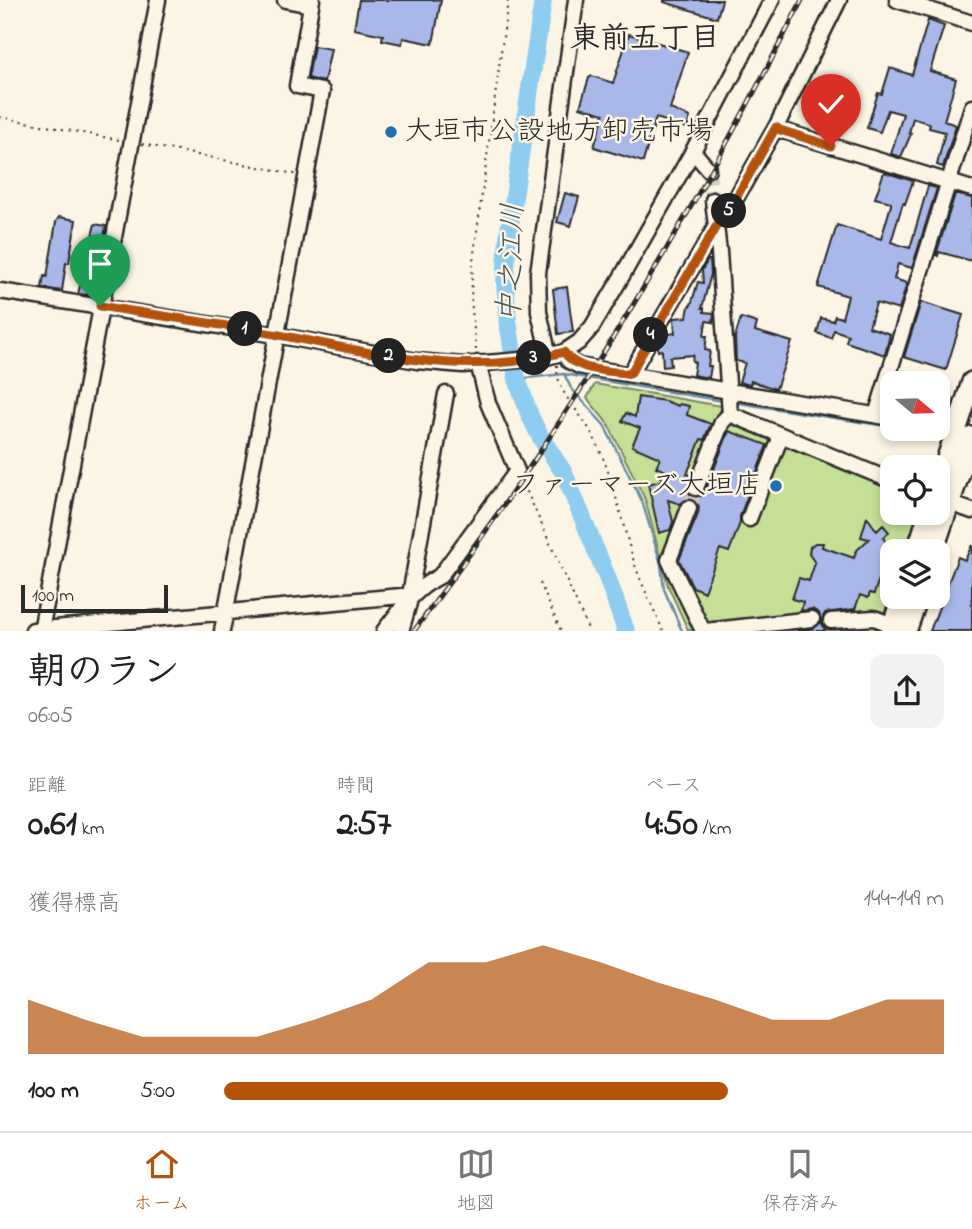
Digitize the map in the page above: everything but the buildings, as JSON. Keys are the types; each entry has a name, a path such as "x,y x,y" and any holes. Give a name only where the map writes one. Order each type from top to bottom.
{"main road":[{"path":"948,455 972,382"},
{"path":"950,466 956,431"},
{"path":"888,626 896,609"},
{"path":"906,631 914,609"}],"street":[{"path":"41,630 158,0"},
{"path":"222,631 322,91 297,86 311,2 285,0"},
{"path":"554,355 538,312 538,273 576,0"},
{"path":"0,291 276,335 417,361 469,364 554,355 579,342 592,327 693,150 772,0"},
{"path":"630,374 776,127 839,0"},
{"path":"897,0 972,23"},
{"path":"876,415 972,107"},
{"path":"776,127 972,189"},
{"path":"693,150 708,169"},
{"path":"696,488 729,401 713,200"},
{"path":"554,355 579,366 630,374 729,401 880,416"},
{"path":"384,631 411,595 440,576 517,471 469,364"},
{"path":"401,631 411,595 446,394"},
{"path":"729,401 780,436 880,476"},
{"path":"749,519 780,436"},
{"path":"950,503 972,512"},
{"path":"689,508 669,560 704,631 812,619"},
{"path":"33,631 411,595"},
{"path":"831,621 874,618 888,626"}],"path":[{"path":"469,364 473,261 508,0"},
{"path":"0,117 306,176"},
{"path":"554,355 556,374 562,388 588,427 597,446 632,558 663,631"},
{"path":"517,471 589,631"},
{"path":"540,583 561,631"}],"green space":[{"path":"595,384 721,406 719,419 880,485 880,525 914,525 909,539 880,539 880,609 886,609 879,630 688,630 668,586 645,499 608,424 587,398"}],"waterway":[{"name":"中之江川","path":"543,0 508,238 505,282 508,321 517,379 530,416 564,473 626,631"},
{"path":"564,374 571,388 604,425 642,501 661,564 664,589 682,631"},
{"path":"517,379 564,374 723,401"},
{"path":"733,402 880,425"}],"tunnel":[{"path":"708,169 713,200"},
{"path":"689,508 696,488"}],"railway":[{"path":"414,631 469,556 573,402 622,323 715,163 802,0"}],"place":[{"name":"大垣市公設地方卸売市場","path":"391,132"},
{"name":"ファーマーズ大垣店","path":"776,486"}],"district":[{"name":"東前五丁目","path":"645,40"}],"route":[{"path":"100,306 417,361 463,365 544,358 564,352 569,360 579,366 630,374 776,127 831,146"}]}
